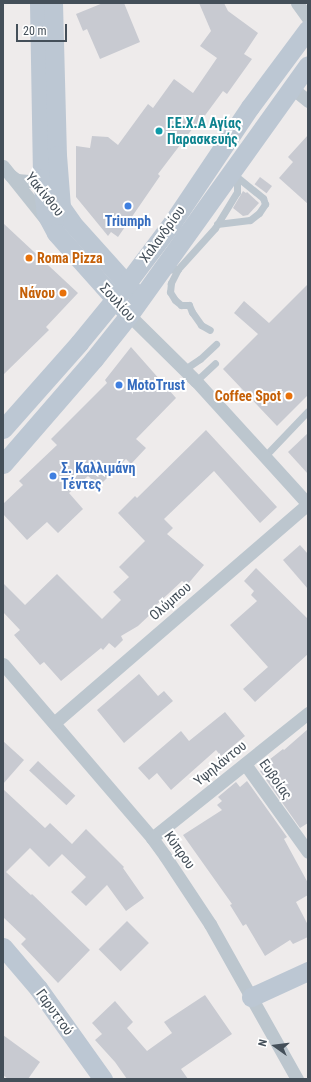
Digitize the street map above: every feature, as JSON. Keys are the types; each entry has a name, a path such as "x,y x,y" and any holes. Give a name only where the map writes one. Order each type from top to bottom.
{"main road":[{"name":"Σουλίου","path":"39,3 42,178 44,207 56,232 129,315"},
{"name":"Σουλίου","path":"53,3 57,155 61,207 72,223 126,284 141,298"},
{"name":"Χαλανδρίου","path":"3,429 83,338 115,299 172,223 250,107 308,29"},
{"name":"Χαλανδρίου","path":"3,464 129,315 141,298 170,270 308,65"},
{"name":"Γαρυττού","path":"3,947 38,988 103,1079"},
{"path":"251,997 308,971"}],"street":[{"path":"297,3 308,18"},
{"path":"292,88 308,101"},
{"name":"Υακίνθου","path":"6,171 17,180 28,181 42,178 57,155"},
{"name":"Υακίνθου","path":"6,171 56,232"},
{"name":"Σουλίου","path":"129,315 185,369 308,504"},
{"name":"Ολύμπου","path":"54,722 308,504"},
{"name":"Κύπρου","path":"3,664 152,838 210,924 297,1079"},
{"name":"Υψηλάντου","path":"152,838 308,713"},
{"name":"Ευβοίας","path":"245,764 308,852"}],"lane":[{"path":"217,224 250,220 259,213 265,204 263,198 237,170"},
{"path":"210,330 201,324 192,312 189,305 181,305 175,300 170,292 170,270 217,224 237,192 237,170"},
{"path":"185,369 200,359 216,344"},
{"path":"196,381 215,363"},
{"path":"265,456 308,412"}],"building":[{"path":"103,3 124,3 140,42 100,59 87,29 83,31 76,14"},
{"path":"199,3 224,3 228,11 258,33 244,54 252,59 227,94 223,91 195,129 193,128 158,174 160,176 118,237 111,232 108,236 76,197 76,146 90,148 92,136 108,137 118,145 148,104 153,108 174,79 193,93 217,58 200,46 211,31"},
{"path":"308,135 308,204 279,178 293,162 288,157"},
{"path":"260,177 272,186 267,193 255,184"},
{"path":"243,191 246,193 247,192 259,203 248,215 243,216 233,208"},
{"path":"3,223 78,293 46,327 49,330 3,375"},
{"path":"308,284 308,395 277,426 223,369 258,334 234,313 244,301 269,323"},
{"path":"131,347 176,398 136,439 146,448 131,464 126,459 99,486 88,476 69,493 83,509 58,533 47,522 27,540 3,514 3,504 23,485 19,481 57,445 51,439 107,383 105,380"},
{"path":"206,430 277,507 260,523 214,471 164,519 173,528 167,534 204,565 187,585 182,581 153,608 155,610 138,626 121,636 123,640 115,648 109,643 103,650 101,648 61,681 44,662 40,665 14,635 20,630 3,612 3,583 25,605 57,574 102,619 121,600 113,592 129,577 119,567 145,541 118,513 135,496 137,498"},
{"path":"308,433 308,474 288,452"},
{"path":"300,545 308,554 308,589 283,560"},
{"path":"256,568 308,619 308,654 255,702 243,689 268,667 230,625 257,601 251,595 254,591 244,581"},
{"path":"139,674 158,696 164,691 173,701 124,743 97,710"},
{"path":"225,712 245,736 221,756 216,750 171,790 157,773 149,780 138,768 181,731 189,741"},
{"path":"308,729 308,823 300,828 260,771 267,766 265,763 283,749 284,750"},
{"path":"3,741 24,760 3,784"},
{"path":"38,761 75,796 66,805 29,771"},
{"path":"247,781 287,837 284,839 308,883 308,895 296,902 308,925 308,937 293,944 290,940 265,956 246,924 243,926 230,905 232,904 183,835 222,810 217,805 222,801 218,797 236,782 240,787"},
{"path":"3,789 45,828 50,823 72,844 86,829 124,867 123,868 144,898 126,911 107,885 86,906 71,892 86,877 62,854 49,867 30,848 6,872 31,895 32,894 90,950 58,983 21,944 26,939 3,917"},
{"path":"127,921 149,943 121,971 99,949"},
{"path":"205,995 232,1034 181,1069 188,1079 127,1079 115,1062 95,1040 102,1034 92,1023 115,1001 133,1022 127,1028 147,1051 172,1033 164,1022"},
{"path":"3,1035 40,1062 28,1079 8,1079 3,1075"}],"place":[{"name":"Γ.Ε.Χ.Α Αγίας Παρασκευής","path":"159,131"},
{"name":"Triumph","path":"128,206"},
{"name":"Roma Pizza","path":"29,258"},
{"name":"Νάνου","path":"63,293"},
{"name":"MotoTrust","path":"119,385"},
{"name":"Coffee Spot","path":"289,396"},
{"name":"Σ. Καλλιμάνη Τέντες","path":"53,476"}]}
